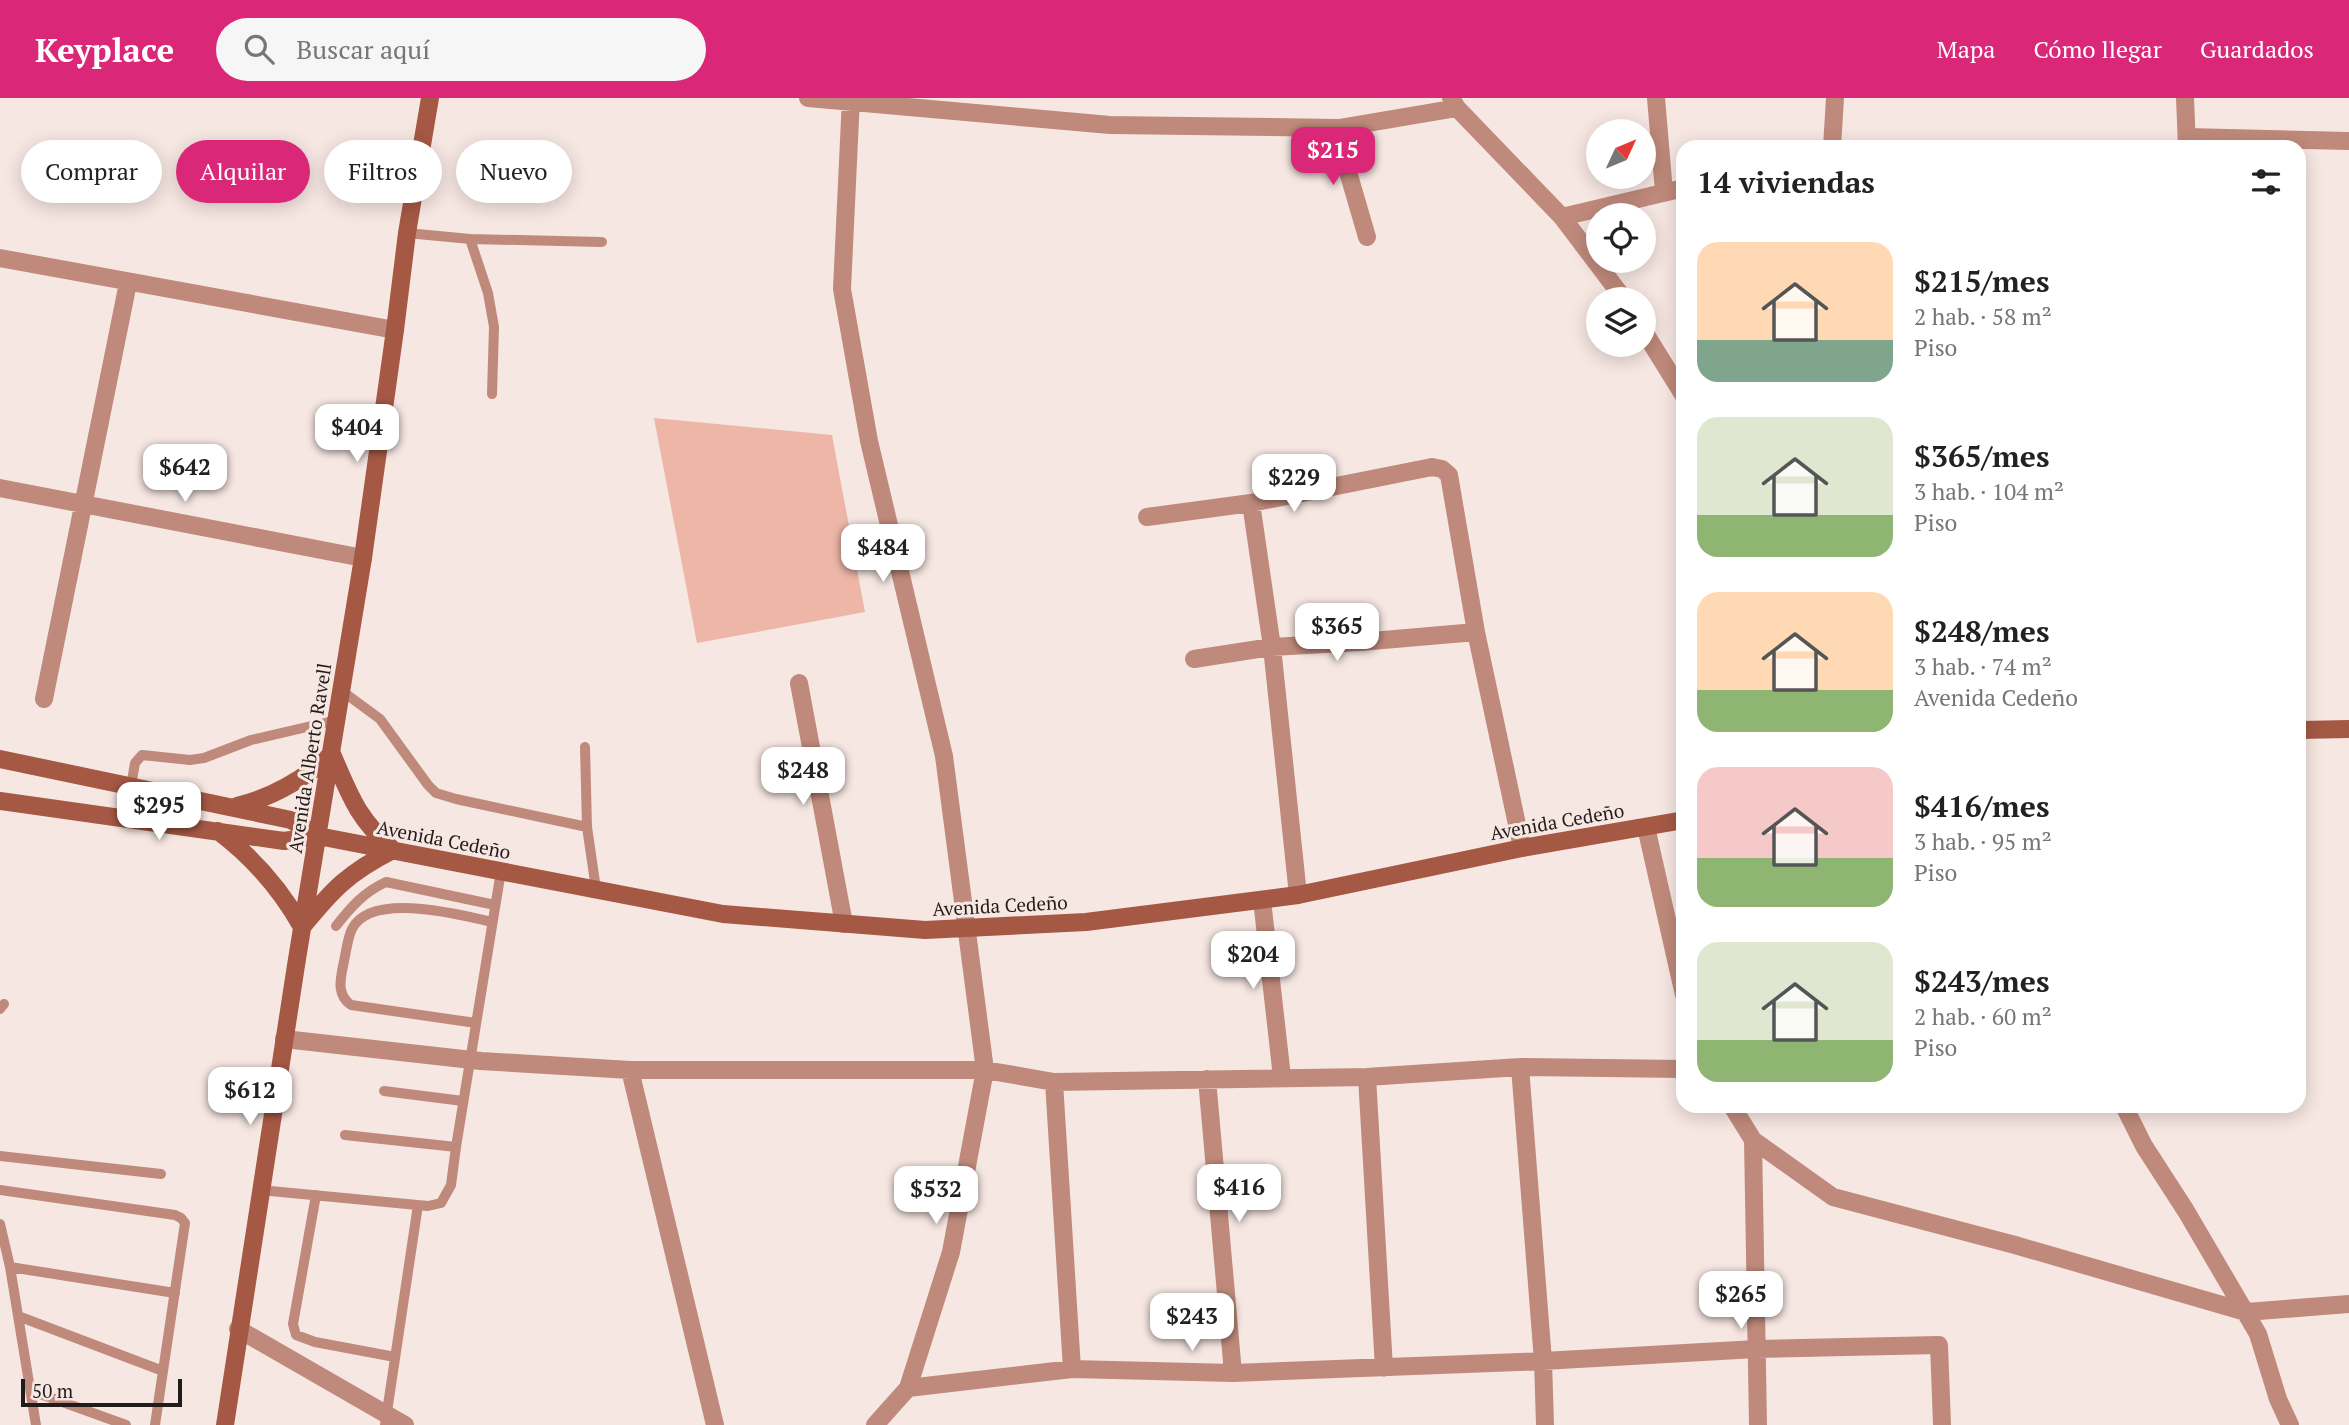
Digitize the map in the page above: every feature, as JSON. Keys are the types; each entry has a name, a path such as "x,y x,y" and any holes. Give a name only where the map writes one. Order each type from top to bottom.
{"street":[{"name":"Avenida Alberto Ravell","path":"225,1425 284,1039 363,558 396,330 407,233 430,98"},
{"path":"808,98 931,104 1110,125 1339,128 1454,103 1562,217 1615,287"},
{"path":"1656,98 1664,192"},
{"path":"1832,140 1835,98"},
{"path":"2185,98 2188,140"},
{"path":"850,101 842,289 869,441 944,756 985,1070 951,1252 908,1388 875,1425"},
{"path":"1339,128 1344,158 1367,237"},
{"path":"2306,141 2349,141"},
{"path":"1562,217 1676,190"},
{"path":"0,258 396,330"},
{"path":"44,699 128,282"},
{"path":"1656,351 1676,383"},
{"path":"1147,517 1251,503 1432,467 1442,469 1448,475 1476,632 1522,848"},
{"path":"0,488 363,558"},
{"path":"1251,503 1272,647 1298,895"},
{"path":"1194,659 1272,647 1476,632"},
{"path":"799,682 845,924"},
{"path":"2306,730 2349,729"},
{"path":"218,831 247,854 272,880 302,927 331,891 361,866 393,850 371,830 354,806 332,754 283,790 231,808"},
{"path":"0,758 291,820 317,836"},
{"path":"0,800 284,841 317,836"},
{"name":"Avenida Cedeño","path":"317,836 723,914 925,930 1086,922 1298,895 1522,848 1676,821"},
{"path":"1646,827 1676,960"},
{"path":"1262,900 1282,1077"},
{"path":"284,1039 470,1059 630,1070 985,1070 1054,1082 1367,1077 1520,1067 1676,1069"},
{"path":"1520,1067 1544,1361 1545,1425"},
{"path":"630,1070 715,1425"},
{"path":"1367,1077 1384,1368"},
{"path":"1206,1079 1233,1373"},
{"path":"1054,1082 1072,1369"},
{"path":"1736,1113 1752,1140 1833,1197 2015,1245 2246,1312 2349,1304"},
{"path":"2128,1113 2144,1146 2258,1334 2278,1399 2290,1425"},
{"path":"1752,1140 1758,1425"},
{"path":"238,1329 386,1420 405,1425"},
{"path":"908,1388 1072,1369 1233,1373 1544,1361 1756,1349 1939,1345 1942,1425"}],"lane":[{"path":"407,233 470,239 602,242"},
{"path":"470,239 488,293 494,327 492,394"},
{"path":"342,691 380,719 436,793 587,827"},
{"path":"131,786 135,763 142,755 190,760 204,758 251,740 337,720"},
{"path":"586,747 587,827 596,889"},
{"path":"260,1190 429,1206 441,1203 451,1185 501,871"},
{"path":"336,926 357,900 386,882 495,905"},
{"path":"475,1023 351,1005 340,990 342,972 352,928 360,919 374,914 393,908 426,908 492,922"},
{"path":"384,1091 463,1101"},
{"path":"345,1135 456,1147"},
{"path":"0,1156 160,1174"},
{"path":"0,1190 181,1218 185,1223 155,1425"},
{"path":"316,1195 293,1324 296,1335 315,1342 396,1357"},
{"path":"386,1420 418,1205"},
{"path":"0,1224 10,1267 36,1425"},
{"path":"10,1267 175,1293"},
{"path":"18,1316 163,1371"},
{"path":"32,1391 126,1425"}],"shaded area":[{"path":"654,418 832,435 865,612 697,643"}]}
